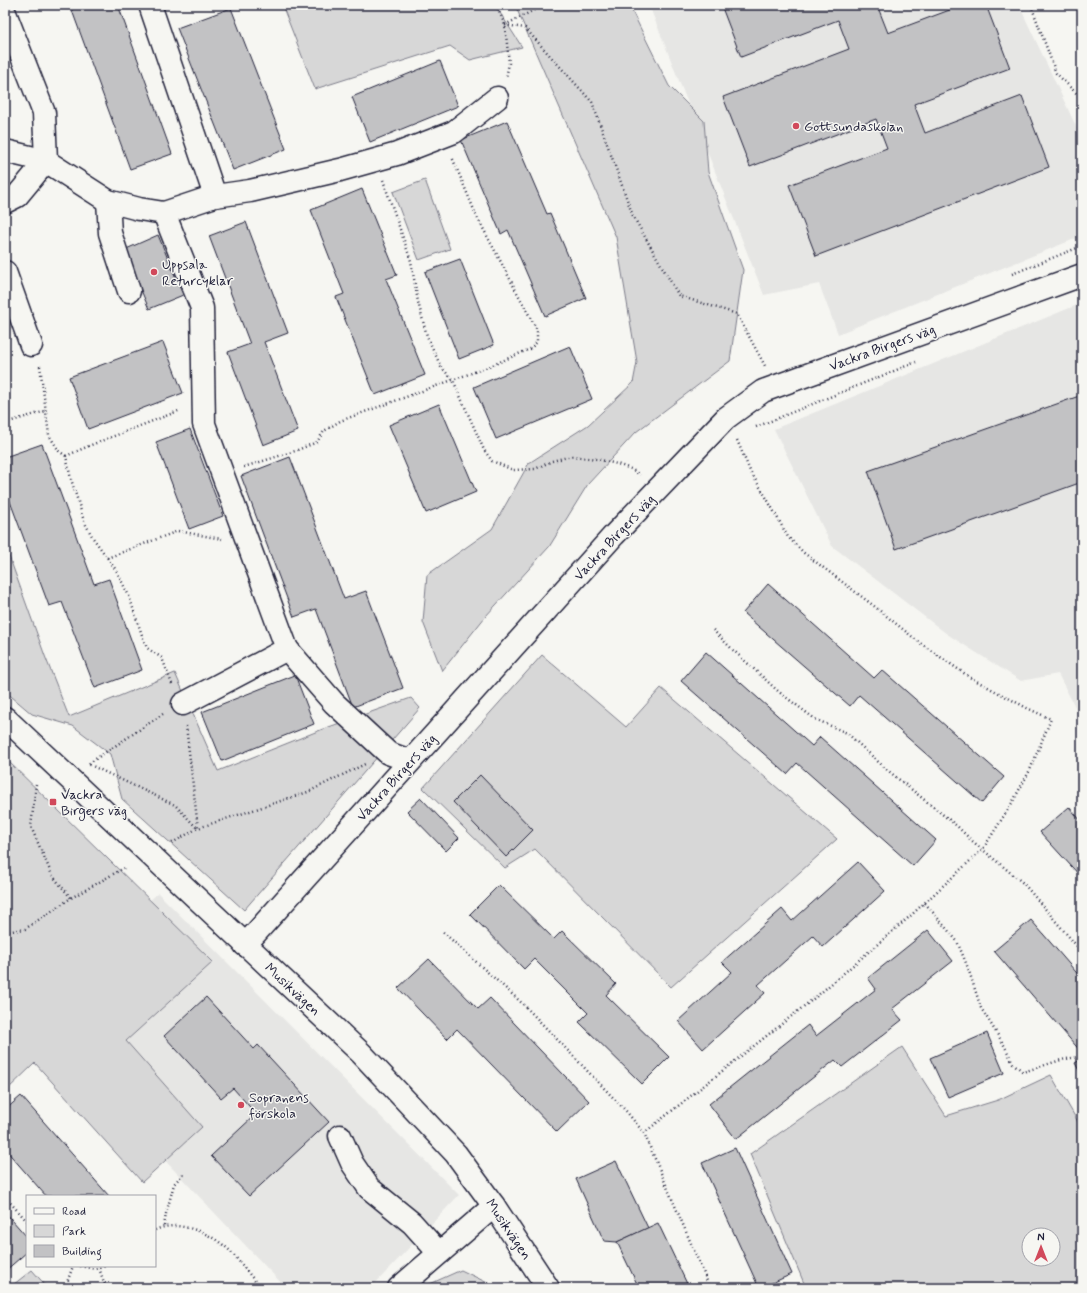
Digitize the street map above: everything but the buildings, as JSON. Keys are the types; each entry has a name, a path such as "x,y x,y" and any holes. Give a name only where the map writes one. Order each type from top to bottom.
{"street":[{"path":"150,5 215,196"},
{"path":"5,13 44,114 46,161 17,196 5,202"},
{"path":"5,151 46,161 108,201 139,209 164,213 215,196 250,191 340,170 397,154 454,132 497,98"},
{"path":"108,201 110,233 129,291"},
{"path":"164,213 202,308 204,424 287,649 334,702 388,753 410,761"},
{"path":"5,272 31,345"},
{"name":"Vackra Birgers väg","path":"245,945 614,535 726,418 762,390 1082,275"},
{"path":"184,704 287,649"},
{"name":"Musikvägen","path":"5,718 245,945 361,1052 456,1154 494,1206 548,1288"},
{"path":"340,1136 352,1163 369,1188 380,1190 439,1253"},
{"path":"398,1288 494,1206"}],"path":[{"path":"496,5 505,25 509,63 504,82 497,98"},
{"path":"505,25 544,5"},
{"path":"1031,5 1056,73 1082,99"},
{"path":"505,25 526,28 592,102 633,216 679,296 737,314 765,366"},
{"path":"222,474 295,451 317,442 324,431 340,421 453,380 530,348 537,342 537,330 521,303 477,217 443,137"},
{"path":"375,161 411,261 418,302 427,336 441,367 453,380 484,450 492,461 513,470 535,469 552,461 572,456 598,459 631,469 645,478"},
{"path":"31,345 41,370 49,435 59,451 66,456 71,479 84,521 93,538 116,570 129,596 147,648 162,658 170,681 184,704 198,828"},
{"path":"749,429 919,360"},
{"path":"66,456 203,402"},
{"path":"5,423 46,410"},
{"path":"644,1133 818,996 925,903 983,849 1012,803 1030,770 1051,719 971,678 920,643 804,553 788,536 750,471 726,418"},
{"path":"107,558 178,531 221,540 243,530"},
{"path":"713,630 779,692 815,719 847,733 886,769 957,826 1023,883 1082,952"},
{"path":"184,704 170,709 88,764 175,805 198,828"},
{"path":"166,847 198,828 308,792 388,753"},
{"path":"36,784 31,827 52,875 71,898"},
{"path":"5,932 25,929 71,898 124,868"},
{"path":"925,903 957,942 968,968 981,1008 1004,1045 1013,1063 1018,1068 1023,1072 1061,1060 1082,1056"},
{"path":"443,932 523,1004 626,1111 644,1133 710,1288"},
{"path":"164,1226 174,1184 183,1174"},
{"path":"5,1197 26,1220"},
{"path":"156,1230 171,1225 189,1228 209,1236 228,1250 261,1288"},
{"path":"65,1288 73,1267"},
{"path":"85,1267 95,1269 102,1267"},
{"path":"99,1268 106,1288"}],"shaded area":[{"name":"Gottsundaskolan","path":"649,5 1019,5 1082,139 1082,236 838,334 819,284 764,295"},
{"path":"1082,303 1082,720 1058,674 1021,681 947,634 832,546 774,429"},
{"name":"Sopranens förskola","path":"158,893 459,1195 371,1288 286,1288 26,1014"}],"green space":[{"path":"282,5 495,5 522,47 470,60 450,46 315,89"},
{"path":"515,5 629,5 669,86 704,121 708,172 743,270 730,361 636,432 588,484 549,547 485,617 442,671 423,622 427,575 492,529 529,463 588,425 633,383 637,362 616,237"},
{"path":"425,180 450,249 419,260 393,192"},
{"path":"5,545 45,656 69,717 175,673 218,771 323,729 411,698 420,708 244,910 122,799 110,754 73,726 32,714 5,691"},
{"path":"542,655 626,727 661,688 837,839 671,987 535,849 505,868 423,788"},
{"path":"5,758 213,962 126,1041 202,1127 142,1182 35,1063 5,1092"},
{"path":"902,1047 946,1116 998,1100 1051,1075 1082,1129 1082,1288 806,1288 750,1154"},
{"path":"32,1270 46,1286 46,1288 9,1288"},
{"path":"461,1270 498,1288 421,1288"}],"place":[{"name":"Gottsundaskolan","path":"796,126"},
{"name":"Uppsala Returcyklar","path":"154,272"},
{"name":"Vackra Birgers väg","path":"53,802"},
{"name":"Sopranens förskola","path":"241,1105"}]}
